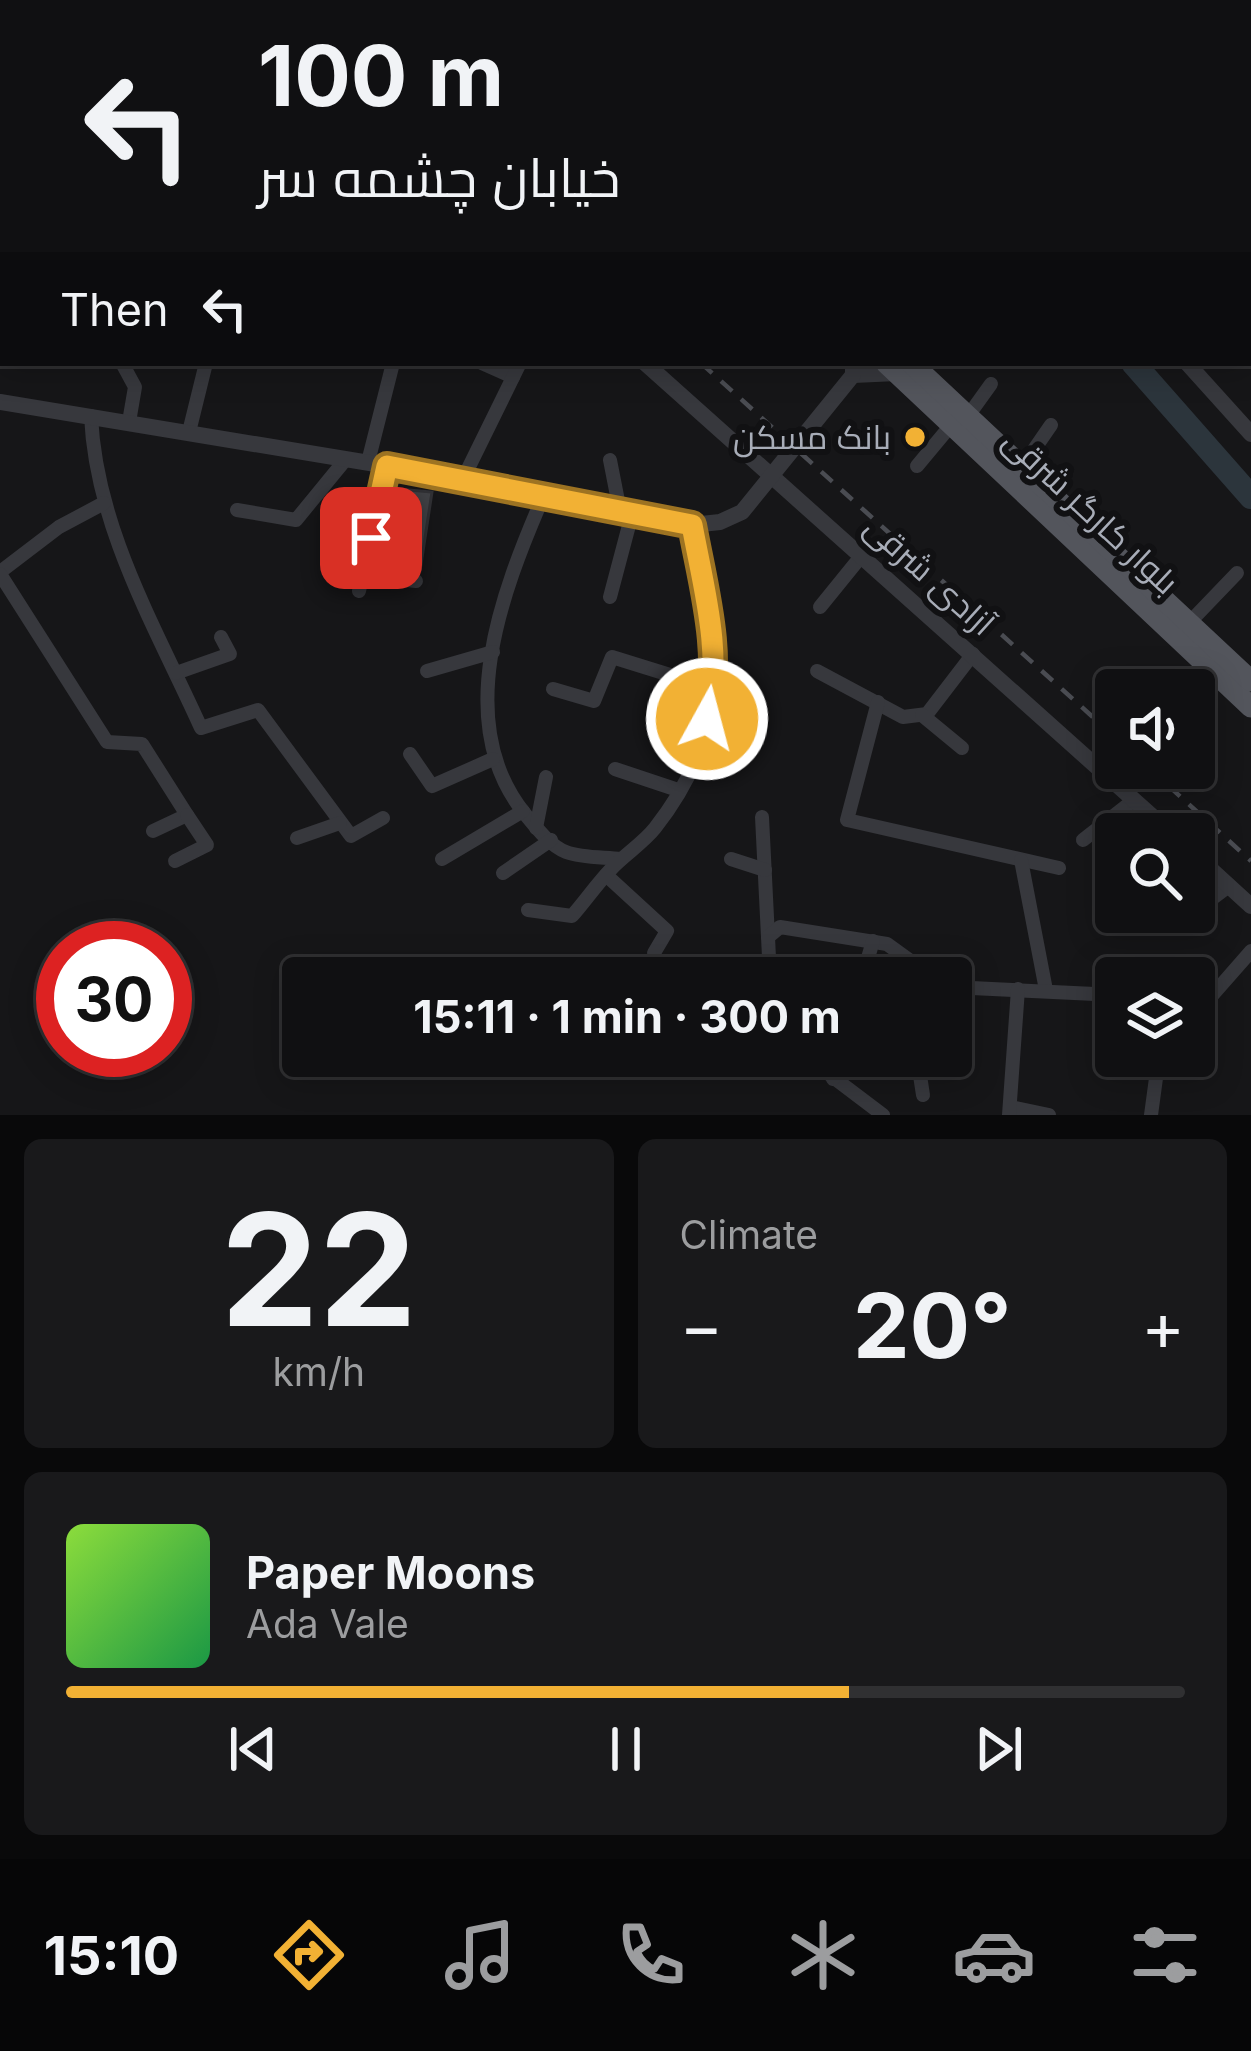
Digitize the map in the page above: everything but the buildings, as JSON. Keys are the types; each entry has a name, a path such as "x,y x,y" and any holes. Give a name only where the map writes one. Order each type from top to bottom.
{"main road":[{"name":"بلوار کارگر شرقی","path":"898,366 1077,531 1251,707"},
{"name":"بلوار کارگر شرقی","path":"960,420 1022,467 1077,531 1251,681"}],"street":[{"path":"124,366 135,387 129,422"},
{"path":"189,432 205,366"},
{"path":"368,462 392,366"},
{"name":"آزادی شرقی","path":"648,366 1149,813"},
{"path":"0,402 368,462 692,525 720,522 742,512 853,369 898,366"},
{"path":"1190,366 1251,434"},
{"path":"463,479 517,370"},
{"path":"917,466 991,384"},
{"path":"91,416 93,466 104,503 201,728 258,710 351,836 382,818"},
{"path":"1022,467 1051,425"},
{"path":"237,510 296,520 346,459"},
{"path":"610,460 626,512 610,597"},
{"path":"387,466 361,583 416,581"},
{"path":"543,497 502,592 489,718 493,759 505,789 536,828 564,851 621,859"},
{"path":"104,503 59,527 0,573 107,742 142,744 207,844 175,862"},
{"path":"528,910 572,916 606,874 654,829 678,790 715,689 713,636 692,525"},
{"path":"820,608 863,554"},
{"path":"1189,623 1237,574"},
{"path":"176,673 230,654 220,637"},
{"path":"428,671 493,652"},
{"path":"818,671 904,717 922,715 973,654"},
{"path":"553,689 595,701 612,657 715,689"},
{"path":"878,702 848,820 1059,868"},
{"path":"922,715 962,748"},
{"path":"410,754 432,786 493,759"},
{"path":"615,769 678,790"},
{"path":"536,828 546,777"},
{"path":"1083,840 1134,800"},
{"path":"442,859 523,811"},
{"path":"153,831 187,815"},
{"path":"762,817 774,932 771,957"},
{"path":"297,838 340,823"},
{"path":"503,873 551,840"},
{"path":"730,860 765,870"},
{"path":"1021,860 1046,990"},
{"path":"1215,873 1251,906"},
{"path":"606,874 667,931 654,953"},
{"path":"1215,896 1229,886"},
{"path":"774,932 873,941 887,944 903,957"},
{"path":"868,957 873,941"},
{"path":"1215,992 1251,951"},
{"path":"972,988 1095,994"},
{"path":"1018,988 1010,1111 1049,1115"},
{"path":"831,1077 883,1115"},
{"path":"920,1077 923,1095"},
{"path":"1151,1115 1156,1077"}],"waterway":[{"path":"1136,366 1251,497"}],"railway":[{"path":"704,366 1095,719"},
{"path":"1172,789 1251,861"}],"place":[{"name":"بانک مسکن","path":"915,437"}],"route":[{"path":"371,538 387,466 692,525 713,636 716,683 707,719"}]}
